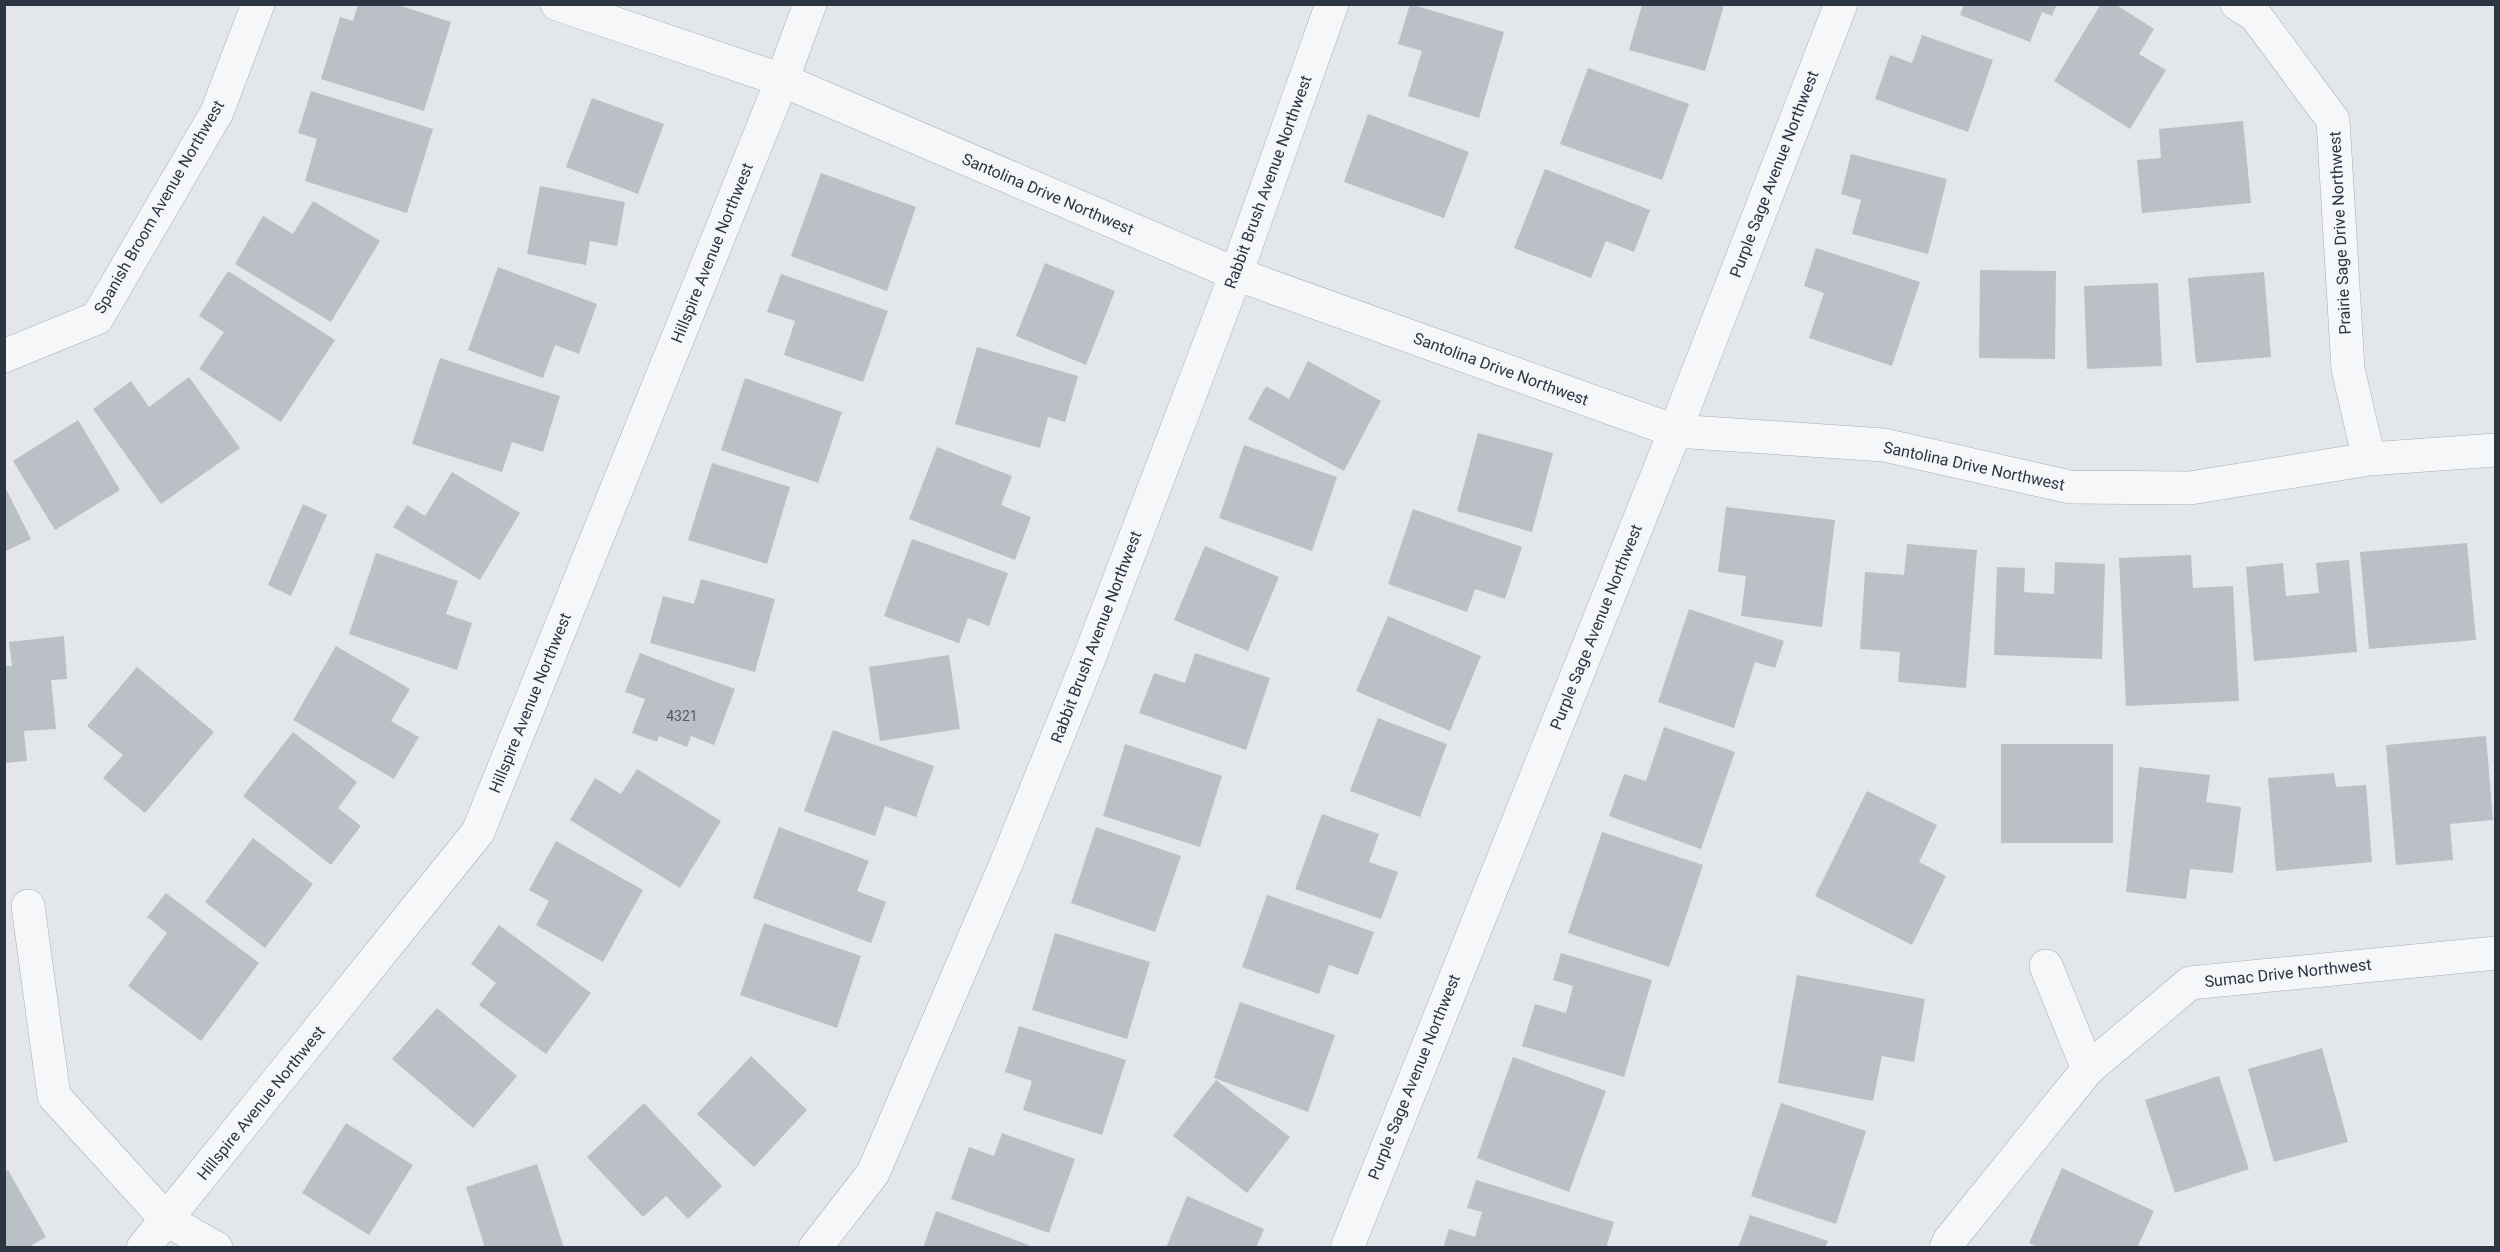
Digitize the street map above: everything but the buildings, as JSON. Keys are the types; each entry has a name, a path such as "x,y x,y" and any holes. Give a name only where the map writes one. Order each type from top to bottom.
{"street":[{"name":"Spanish Broom Avenue Northwest","path":"4,357 97,318 217,112 258,4"},
{"name":"Santolina Drive Northwest","path":"557,4 782,80 1236,274 1675,431 1884,445 2070,487 2190,488 2369,459 2496,450"},
{"name":"Hillspire Avenue Northwest","path":"143,1248 478,832 782,80 810,4"},
{"name":"Rabbit Brush Avenue Northwest","path":"815,1248 873,1173 1002,875 1090,656 1236,274 1332,4"},
{"name":"Purple Sage Avenue Northwest","path":"1347,1248 1675,431 1841,4"},
{"name":"Prairie Sage Drive Northwest","path":"2237,4 2254,15 2333,120 2348,369 2369,459"},
{"path":"28,906 54,1096 167,1220 216,1248"},
{"name":"Sumac Drive Northwest","path":"1946,1248 1948,1241 2088,1069 2190,983 2496,953"},
{"path":"2046,966 2088,1069"}]}
